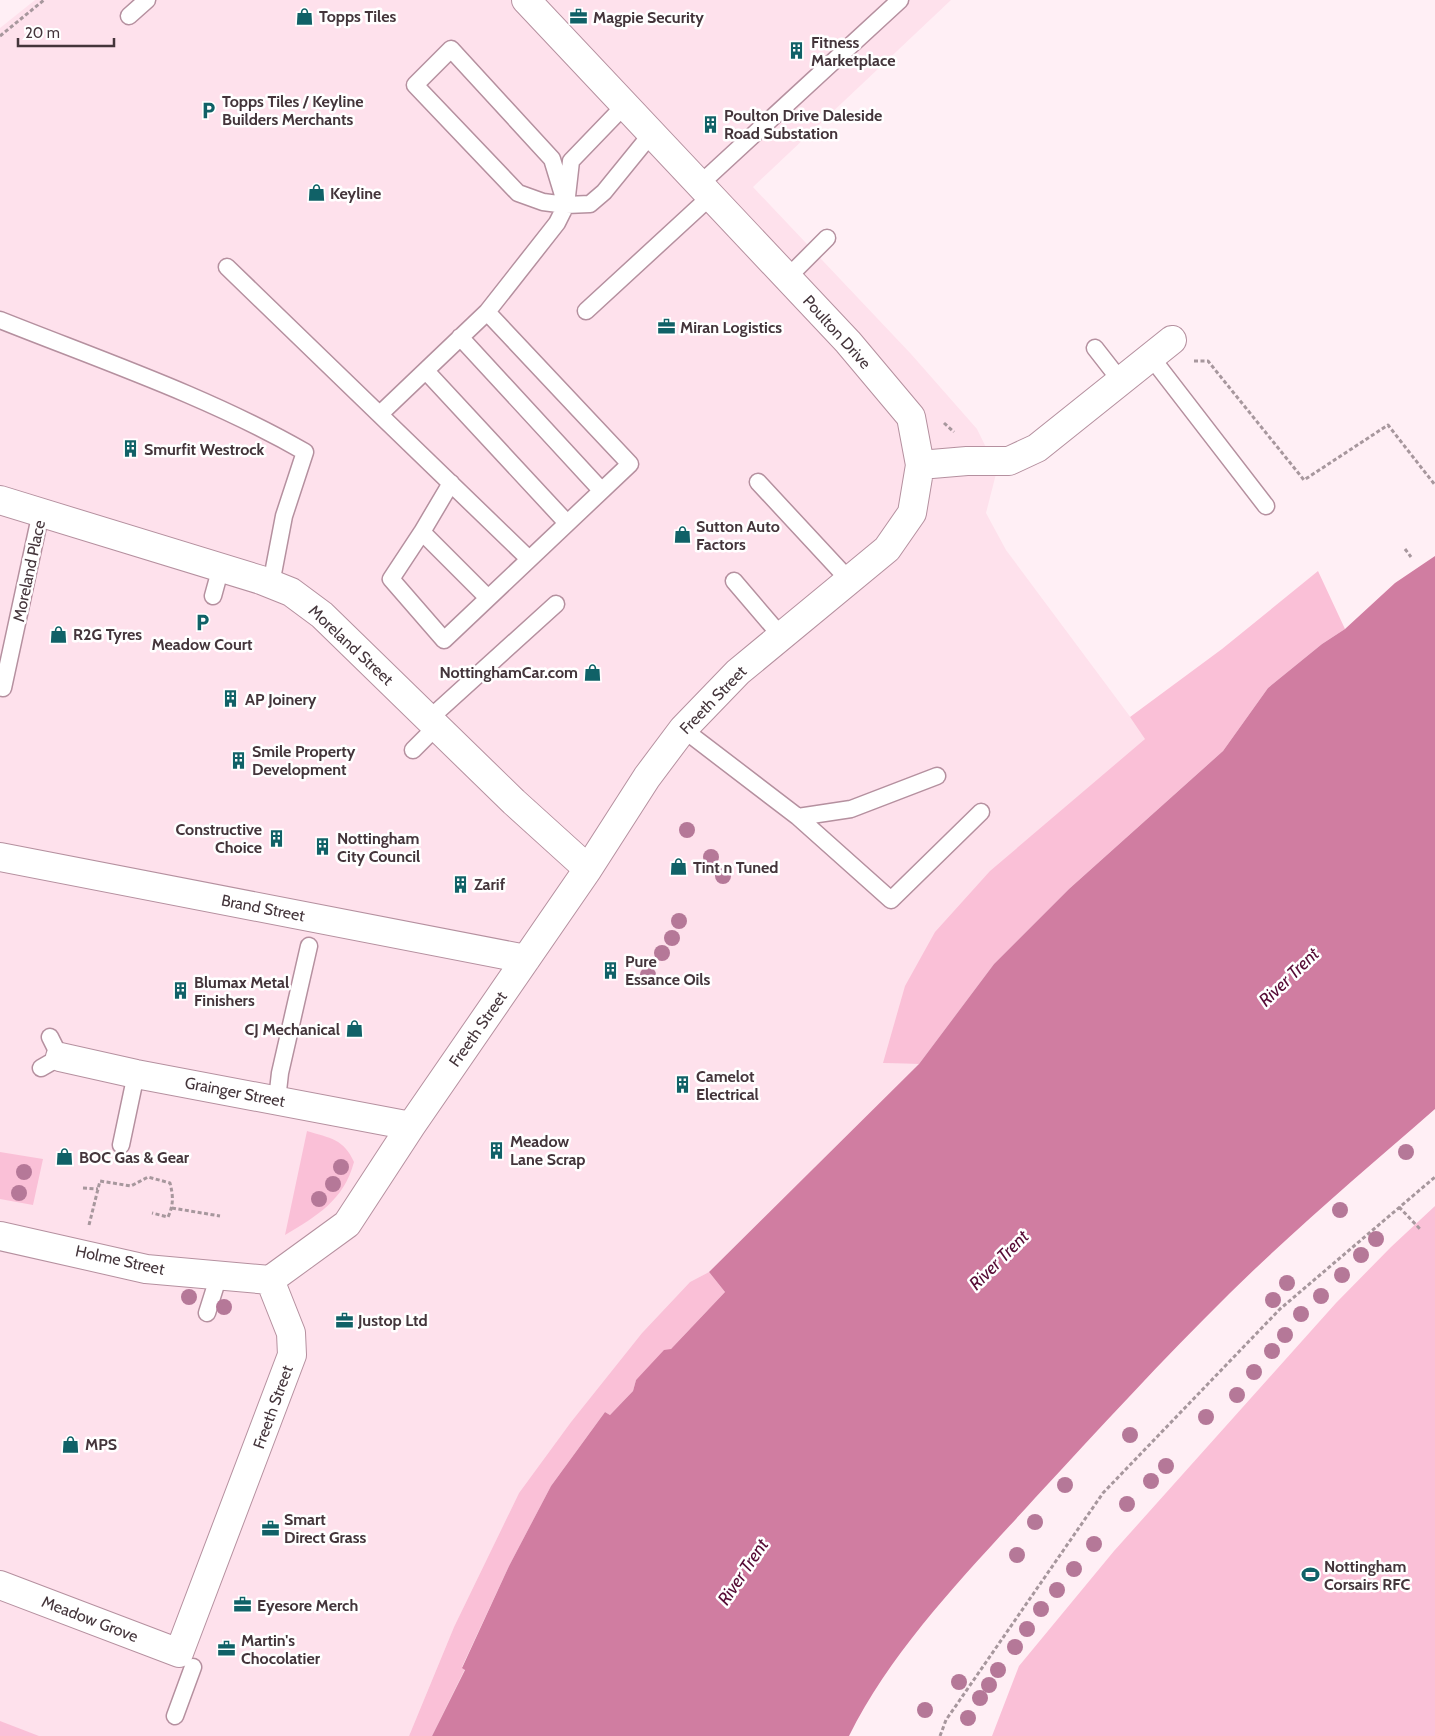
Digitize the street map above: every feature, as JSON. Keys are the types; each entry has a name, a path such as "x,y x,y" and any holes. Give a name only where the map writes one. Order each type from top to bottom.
{"street":[{"name":"Poulton Drive","path":"526,0 624,106 647,139 705,190 848,342 911,417 920,465"},
{"path":"920,465 967,461 1010,461 1037,448 1120,380 1168,344"},
{"name":"Freeth Street","path":"186,1660 292,1355 291,1333 270,1280 347,1224 411,1126 588,869 647,777 683,729 738,672 887,549 912,513 920,465"},
{"name":"Moreland Street","path":"0,500 221,567 291,592 322,615 514,802 588,869"},
{"name":"Brand Street","path":"0,857 526,959"},
{"name":"Grainger Street","path":"50,1054 136,1074 411,1126"},
{"name":"Holme Street","path":"0,1236 146,1269 270,1280"},
{"name":"Meadow Grove","path":"0,1585 186,1660"}],"lane":[{"path":"129,16 147,0"},
{"path":"586,311 705,190 900,0"},
{"path":"566,205 552,159 451,49 415,85 518,193 543,202 566,205 590,204 604,192 647,139"},
{"path":"380,414 487,312 556,223 566,205 571,161 624,106"},
{"path":"787,278 827,238"},
{"path":"227,267 529,559"},
{"path":"451,483 391,579 444,640 630,464 487,312"},
{"path":"0,320 198,399 275,435 305,452 284,516 271,584"},
{"path":"460,337 601,490"},
{"path":"1168,344 1266,506"},
{"path":"1095,348 1120,380"},
{"path":"426,371 567,522"},
{"path":"758,482 849,580"},
{"name":"Moreland Place","path":"2,696 41,512"},
{"path":"422,532 488,598"},
{"path":"213,596 221,567"},
{"path":"734,581 781,636"},
{"path":"413,750 433,723 556,604"},
{"path":"683,729 798,817 892,900 981,812"},
{"path":"798,817 851,809 937,776"},
{"path":"277,1100 280,1073 309,946"},
{"path":"121,1146 136,1074"},
{"path":"207,1313 219,1275"},
{"path":"175,1716 186,1660"}],"path":[{"path":"0,36 44,0"},
{"path":"1168,344 1182,362 1208,361 1304,480 1388,425 1435,485"},
{"path":"1405,549 1411,557"},
{"path":"89,1225 100,1181 132,1186 148,1177 170,1183 173,1196 172,1208 168,1217 152,1213"},
{"path":"940,1736 946,1720 1103,1493 1280,1309 1435,1177"},
{"path":"83,1188 98,1189"},
{"path":"1399,1206 1421,1230"},
{"path":"172,1208 220,1216"}],"shaded area":[{"path":"35,0 951,0 753,187 911,354 977,429 997,470 986,513 1006,550 1146,738 883,1063 919,1064 709,1272 690,1282 642,1333 571,1422 519,1493 454,1627 409,1736 0,1736 0,28"},
{"path":"1318,571 1345,629 1322,644 1268,688 1223,751 1069,889 994,964 919,1064 883,1063 905,986 935,932 990,871 1145,739 1130,717 1222,649"},
{"path":"307,1131 335,1140 346,1148 354,1162 344,1187 328,1206 285,1235"},
{"path":"0,1152 43,1159 33,1205 0,1199"},
{"name":"Nottingham Corsairs RFC","path":"1435,1206 1435,1736 992,1736 1019,1666 1114,1551 1336,1303 1391,1247"},
{"path":"709,1272 725,1292 671,1349 636,1380 633,1391 610,1415 605,1412 551,1486 509,1566 462,1667 465,1669 432,1736 409,1736 454,1627 519,1493 571,1422 642,1333 690,1282"},
{"path":"0,1721 39,1736 0,1736"}],"water":[{"name":"River Trent","path":"1435,556 1435,1109 1279,1246 1179,1344 1107,1421 934,1611 888,1671 867,1703 849,1736 432,1736 465,1670 462,1668 509,1566 551,1486 605,1412 610,1415 633,1391 636,1380 664,1350 671,1349 725,1292 709,1272 919,1064 994,964 1069,889 1223,751 1268,688 1322,644 1345,629 1395,583"}],"place":[{"name":"Topps Tiles","path":"305,16"},
{"name":"Magpie Security","path":"579,17"},
{"name":"Fitness Marketplace","path":"797,51"},
{"name":"Topps Tiles / Keyline Builders Merchants","path":"208,110"},
{"name":"Poulton Drive Daleside Road Substation","path":"710,124"},
{"name":"Keyline","path":"316,193"},
{"name":"Miran Logistics","path":"666,327"},
{"name":"Smurfit Westrock","path":"130,449"},
{"name":"Sutton Auto Factors","path":"682,535"},
{"name":"Meadow Court","path":"202,622"},
{"name":"R2G Tyres","path":"59,634"},
{"name":"NottinghamCar.com","path":"592,672"},
{"name":"AP Joinery","path":"231,699"},
{"name":"Smile Property Development","path":"238,760"},
{"name":"Constructive Choice","path":"276,838"},
{"name":"Nottingham City Council","path":"323,847"},
{"name":"Tint n Tuned","path":"679,867"},
{"name":"Zarif","path":"460,884"},
{"name":"Pure Essance Oils","path":"611,970"},
{"name":"Blumax Metal Finishers","path":"180,991"},
{"name":"CJ Mechanical","path":"354,1029"},
{"name":"Camelot Electrical","path":"682,1085"},
{"name":"Meadow Lane Scrap","path":"496,1150"},
{"name":"BOC Gas & Gear","path":"65,1157"},
{"name":"Justop Ltd","path":"344,1320"},
{"name":"MPS","path":"71,1444"},
{"name":"Smart Direct Grass","path":"270,1528"},
{"name":"Nottingham Corsairs RFC","path":"1310,1575"},
{"name":"Eyesore Merch","path":"243,1605"},
{"name":"Martin's Chocolatier","path":"227,1649"}]}
